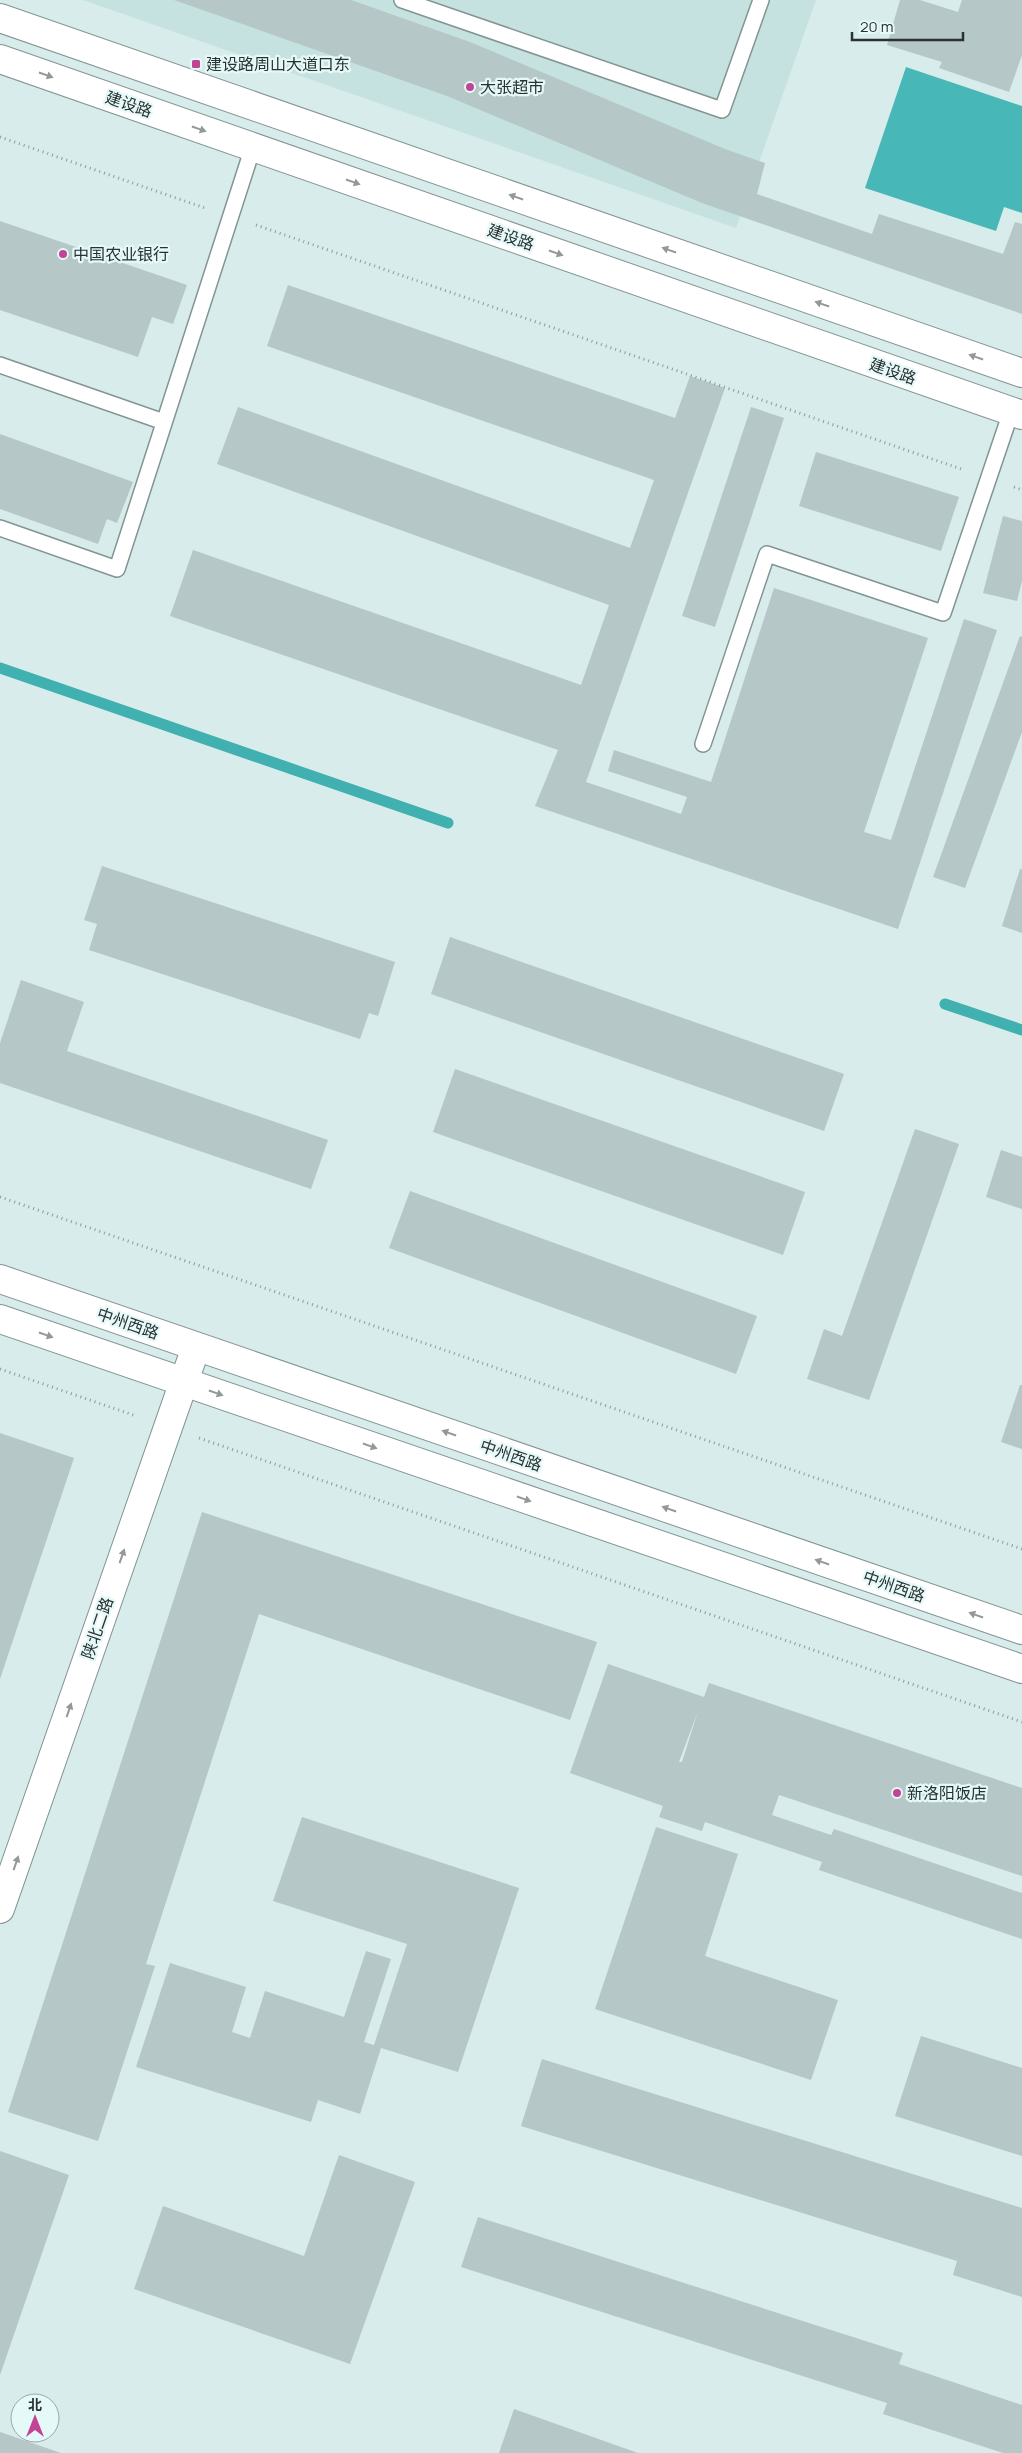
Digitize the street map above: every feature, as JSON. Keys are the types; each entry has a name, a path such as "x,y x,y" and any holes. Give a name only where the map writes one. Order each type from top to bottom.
{"street":[{"path":"0,18 1022,373"},
{"name":"建设路","path":"0,59 1017,414"},
{"name":"中州西路","path":"0,1279 1022,1630"},
{"path":"0,1319 1022,1669"},
{"name":"陕北二路","path":"0,1910 196,1347"}],"lane":[{"path":"402,0 722,110 761,0"},
{"path":"0,528 117,569 252,147"},
{"path":"0,365 164,422"},
{"path":"703,744 767,554 943,613 989,478 1017,414"}],"path":[{"path":"0,137 1022,490"},
{"path":"0,1197 1022,1549"},
{"path":"0,1369 1022,1722"}],"shaded area":[{"path":"83,0 816,0 736,228"},
{"path":"906,67 1022,106 1022,213 1004,207 996,231 865,188"}],"building":[{"path":"174,0 351,0 470,42 725,149 765,163 757,194 872,234 879,214 1003,254 1015,222 1022,224 1022,314 702,203 447,96"},
{"path":"900,0 920,0 958,12 962,0 1022,0 1022,55 1009,92 939,68 942,62 887,45"},
{"path":"0,221 187,285 173,324 152,317 138,357 0,310"},
{"path":"288,285 675,418 690,376 725,388 586,782 681,814 687,797 608,771 614,750 711,782 774,588 928,638 864,832 891,840 964,619 997,630 898,929 535,806 558,750 170,616 193,550 581,685 609,605 217,464 238,407 630,548 654,480 267,346"},
{"path":"751,407 784,418 715,627 682,616"},
{"path":"0,434 133,482 117,523 107,519 98,544 0,509"},
{"path":"816,452 959,497 941,551 799,506"},
{"path":"1003,516 1022,521 1022,581 1017,601 983,593"},
{"path":"1020,636 1022,637 1022,732 965,888 933,877"},
{"path":"102,866 395,962 378,1016 369,1013 360,1039 89,950 97,924 84,920"},
{"path":"1020,869 1022,869 1022,933 1002,926"},
{"path":"450,937 844,1074 824,1131 431,994"},
{"path":"21,980 84,1002 67,1051 328,1140 311,1189 0,1083 0,1043"},
{"path":"455,1069 805,1192 783,1255 433,1132"},
{"path":"915,1129 959,1144 869,1400 807,1379 824,1329 842,1336"},
{"path":"1001,1150 1022,1157 1022,1209 986,1197"},
{"path":"410,1191 757,1316 736,1374 389,1248"},
{"path":"1020,1385 1022,1385 1022,1449 1001,1442"},
{"path":"0,1433 74,1458 0,1679"},
{"path":"202,1512 597,1642 570,1720 259,1614 146,1964 155,1966 98,2141 8,2112"},
{"path":"608,1664 704,1697 709,1683 1022,1788 1022,1876 779,1795 772,1815 831,1835 834,1829 1022,1893 1022,1939 819,1870 822,1862 705,1822 702,1831 659,1817 663,1806 570,1773","holes":["698,1711 682,1762 679,1762"]},
{"path":"302,1817 519,1888 458,2072 381,2048 360,2114 318,2100 311,2122 136,2067 170,1963 246,1987 232,2032 250,2038 265,1991 344,2017 366,1951 391,1959 364,2042 374,2045 407,1944 273,1901"},
{"path":"656,1827 738,1854 705,1956 838,2000 811,2080 595,2009"},
{"path":"921,2036 1022,2068 1022,2156 895,2116"},
{"path":"542,2059 1022,2208 1022,2297 953,2275 957,2261 521,2126"},
{"path":"0,2151 69,2175 0,2375"},
{"path":"339,2155 415,2182 350,2364 134,2289 163,2206 304,2256"},
{"path":"478,2217 903,2353 899,2364 1022,2405 1022,2453 1003,2453 883,2414 887,2403 461,2267"},
{"path":"514,2409 638,2453 499,2453"},
{"path":"0,2432 10,2435 10,2443 32,2443 61,2453 0,2453"}],"waterway":[{"path":"0,668 448,823"},
{"path":"945,1004 1022,1030"}],"place":[{"name":"建设路周山大道口东","path":"196,64"},
{"name":"大张超市","path":"470,87"},
{"name":"中国农业银行","path":"63,254"},
{"name":"新洛阳饭店","path":"897,1793"}]}
